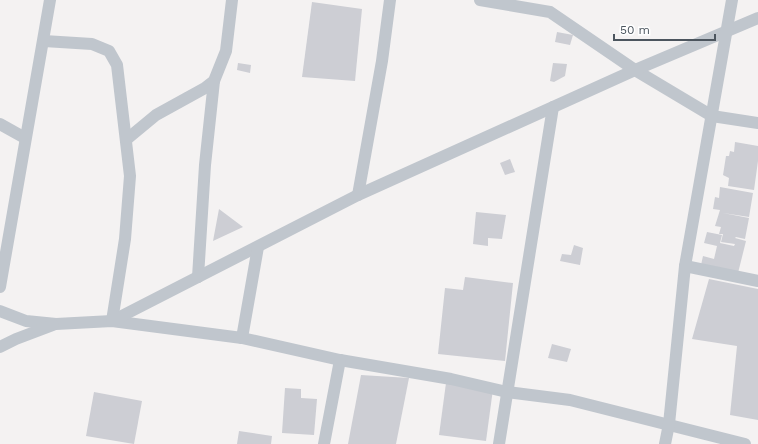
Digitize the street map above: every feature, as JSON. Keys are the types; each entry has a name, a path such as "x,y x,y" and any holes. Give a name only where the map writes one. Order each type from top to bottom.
{"street":[{"path":"0,287 4,241 44,41 50,0"},
{"path":"198,277 205,164 214,81 226,51 232,0"},
{"path":"358,195 382,61 390,0"},
{"path":"480,0 550,12 635,70 712,116 758,123"},
{"path":"665,444 685,266 732,0"},
{"path":"112,321 358,195 635,70 758,18"},
{"path":"44,41 92,44 109,51 117,65 127,140 130,184 125,239 112,321"},
{"path":"127,140 156,115 205,88 214,81"},
{"path":"499,444 553,107"},
{"path":"0,124 25,138"},
{"path":"242,338 258,247"},
{"path":"685,266 758,281"},
{"path":"0,310 26,321 56,324 112,321 242,338 340,360 452,380 507,392 570,400 745,444"},
{"path":"0,347 28,334 56,324"},
{"path":"324,444 340,360"}],"building":[{"path":"312,2 362,9 355,81 302,77"},
{"path":"557,32 573,35 570,45 555,42"},
{"path":"238,63 251,65 250,73 237,70"},
{"path":"553,63 567,64 565,76 554,82 550,81"},
{"path":"735,142 758,146 758,161 754,190 728,186 729,178 723,175 726,156 729,156 730,151 734,152"},
{"path":"510,159 515,172 505,175 500,163"},
{"path":"720,187 753,193 749,217 723,213 749,218 745,239 735,238 746,241 738,273 701,265 703,256 714,259 717,246 704,243 707,232 722,235 720,243 734,246 735,244 721,242 723,234 719,234 721,227 715,226 720,210 713,209 715,197 719,198"},
{"path":"219,209 243,227 213,241"},
{"path":"476,212 506,215 502,239 488,238 488,246 473,244"},
{"path":"574,245 583,248 580,265 560,261 562,254 571,255"},
{"path":"465,277 513,283 505,361 438,354 445,288 463,290"},
{"path":"709,279 758,289 758,420 730,415 737,346 692,339"},
{"path":"552,344 571,349 567,362 548,358"},
{"path":"361,375 409,378 396,444 348,444"},
{"path":"446,383 493,389 486,441 439,435"},
{"path":"285,388 301,389 301,398 317,399 314,435 282,433"},
{"path":"94,392 142,401 134,444 86,436"},
{"path":"239,431 272,436 271,444 237,444"}]}
